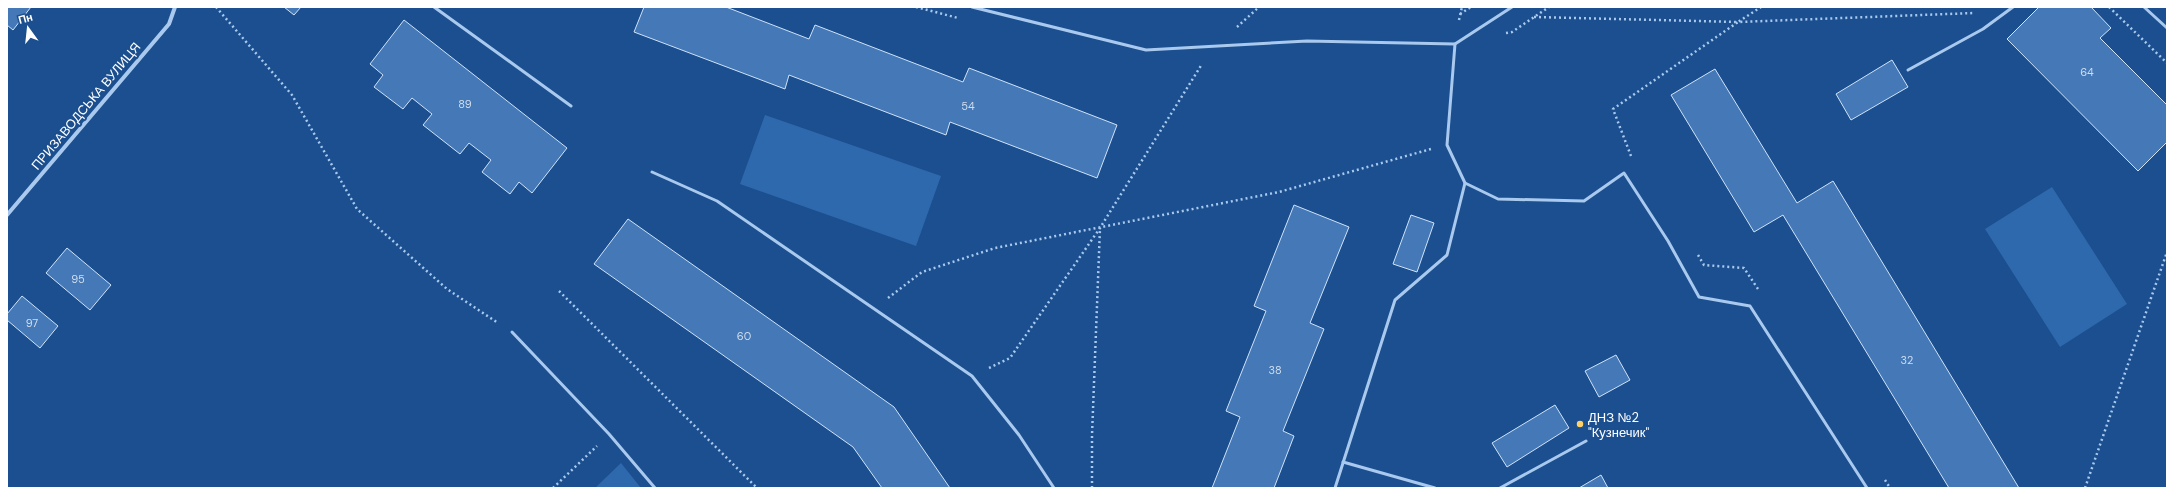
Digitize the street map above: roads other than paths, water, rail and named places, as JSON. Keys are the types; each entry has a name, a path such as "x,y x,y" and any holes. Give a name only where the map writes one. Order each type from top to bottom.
{"street":[{"name":"ПРИЗАВОДСЬКА ВУЛИЦЯ","path":"7,215 169,24 175,7"}],"lane":[{"path":"434,7 571,106"},
{"path":"972,7 1146,50 1307,41 1455,44 1512,7"},
{"path":"1908,70 1983,29 2014,7"},
{"path":"2144,7 2167,28"},
{"path":"1335,488 1395,300 1448,255 1464,183 1447,145 1455,44"},
{"path":"652,172 717,201 972,376 1019,435 1054,488"},
{"path":"1464,183 1498,199 1584,201 1624,173 1668,241 1699,297 1750,306 1867,488"},
{"path":"512,332 609,434 655,488"},
{"path":"1500,488 1586,441"},
{"path":"1343,462 1435,488"}],"place":[{"name":"ДНЗ №2 \"Кузнечик\"","path":"1580,424"}]}
